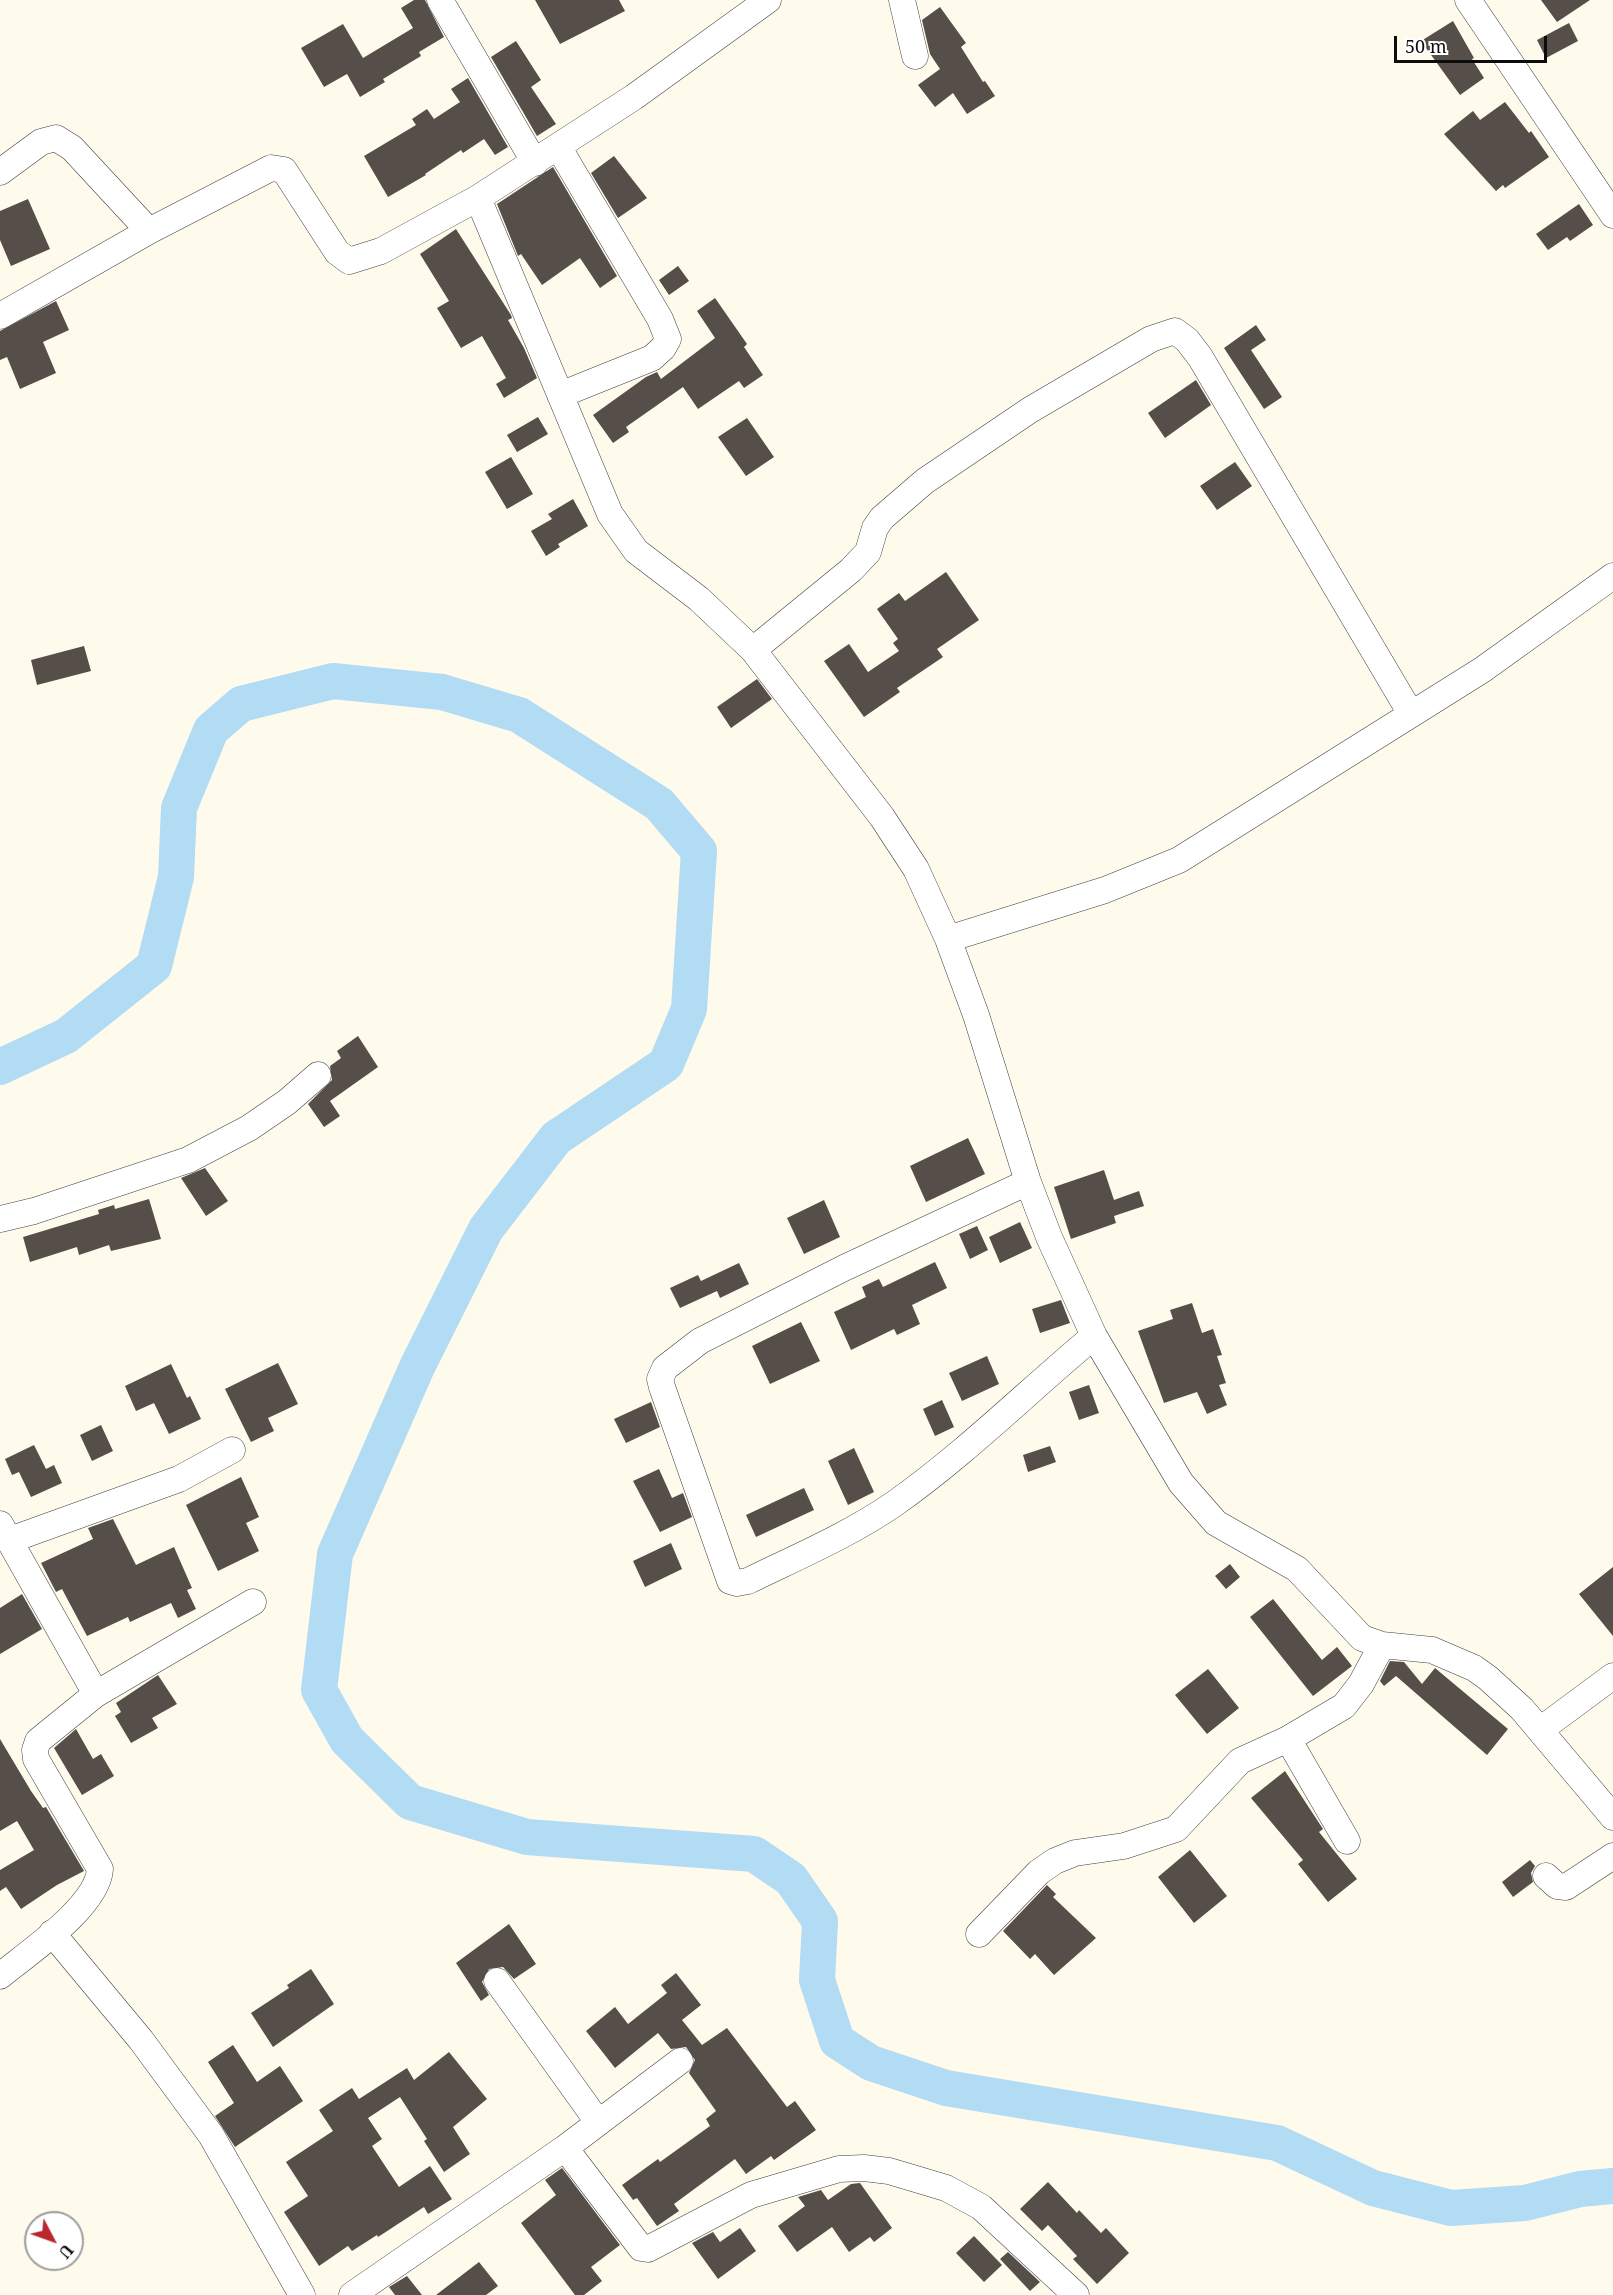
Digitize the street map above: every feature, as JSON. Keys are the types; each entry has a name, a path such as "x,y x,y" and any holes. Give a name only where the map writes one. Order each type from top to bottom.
{"street":[{"path":"440,0 535,163"},
{"path":"0,316 149,231 276,167 283,168 288,174 337,252 349,261 381,251 478,198 559,148 768,0"},
{"path":"902,0 915,56"},
{"path":"1471,1 1613,215"},
{"path":"0,172 41,142 56,138 72,148 149,231"},
{"path":"559,148 660,319 668,339 663,348 652,358 560,395"},
{"path":"478,198 610,514 629,543 699,599 753,650 898,840 916,869 948,939 976,1015 1028,1182 1094,1336 1181,1483 1205,1513 1232,1534 1275,1554 1297,1569 1351,1629 1362,1638 1382,1645 1419,1647 1474,1668 1505,1692 1613,1817"},
{"path":"753,650 858,563 868,552 875,528 882,518 925,481 1030,410 1150,339 1174,331 1187,340 1200,357 1411,714"},
{"path":"948,939 1105,890 1179,860 1482,670 1613,576"},
{"path":"0,1219 34,1211 188,1160 249,1128 287,1102 318,1075"},
{"path":"1028,1182 718,1331 665,1368 661,1383 730,1581 737,1583 748,1581 841,1535 892,1505 1094,1336"},
{"path":"96,1694 5,1532 179,1479 232,1450"},
{"path":"0,1976 52,1933 90,1896 99,1881 100,1869 36,1760 35,1750 38,1741 96,1694 253,1602"},
{"path":"979,1934 1039,1872 1055,1860 1075,1853 1124,1846 1176,1829 1240,1761 1288,1739 1344,1706 1361,1684 1382,1645"},
{"path":"1540,1730 1613,1676"},
{"path":"1288,1739 1347,1840"},
{"path":"1546,1876 1557,1886 1566,1887 1613,1856"},
{"path":"52,1933 141,2040 211,2135 302,2295"},
{"path":"497,1981 598,2122"},
{"path":"352,2295 566,2148 680,2061"},
{"path":"566,2148 641,2248 648,2249 751,2195 839,2169 881,2170 946,2188 981,2207 1076,2295"}],"building":[{"path":"414,0 425,0 444,37 419,52 421,56 383,79 385,82 360,97 347,74 324,87 301,48 343,24 363,58 413,28 401,8"},
{"path":"535,0 619,0 625,11 560,44"},
{"path":"1541,0 1590,0 1557,22"},
{"path":"940,7 966,43 961,47 983,82 985,81 995,96 967,114 953,93 935,107 918,85 940,69 930,54 922,20"},
{"path":"1453,21 1484,78 1460,95 1421,41"},
{"path":"1569,23 1578,41 1546,58 1537,40"},
{"path":"516,41 541,80 531,87 556,124 537,136 491,57"},
{"path":"468,78 508,147 495,155 484,139 463,153 461,150 426,175 388,197 364,156 416,125 412,119 427,109 434,119 460,102 451,89"},
{"path":"1505,102 1529,133 1531,131 1549,157 1505,188 1503,185 1496,191 1444,134 1473,111 1480,120"},
{"path":"614,156 647,198 618,218 591,173"},
{"path":"553,167 617,276 600,288 580,258 542,285 521,254 518,256 497,204"},
{"path":"28,199 50,249 11,266 0,240 0,211"},
{"path":"1579,204 1593,225 1570,241 1567,237 1548,250 1536,234"},
{"path":"456,229 511,315 512,318 508,320 537,378 504,398 496,384 506,378 482,336 461,348 437,308 449,301 420,254"},
{"path":"678,266 689,281 669,295 659,280"},
{"path":"715,298 747,344 744,347 763,375 744,388 739,381 698,409 683,387 626,427 629,432 613,443 593,415 646,377 657,372 661,379 715,338 697,311"},
{"path":"56,301 69,330 43,342 56,373 20,389 7,357 0,360 0,331"},
{"path":"1256,325 1266,340 1251,350 1282,397 1264,409 1224,348"},
{"path":"1196,380 1211,405 1165,438 1148,413"},
{"path":"538,417 548,434 517,452 507,435"},
{"path":"747,418 774,457 746,476 718,437"},
{"path":"511,457 533,494 507,509 485,472"},
{"path":"1235,462 1252,486 1217,510 1200,486"},
{"path":"573,499 588,526 558,544 560,547 546,556 531,531 552,519 548,514"},
{"path":"946,572 979,620 937,649 943,657 897,688 900,692 864,717 824,661 849,644 868,672 899,651 893,643 898,639 877,609 899,593 905,601"},
{"path":"84,646 91,671 37,685 31,660"},
{"path":"757,679 772,699 731,728 717,707"},
{"path":"358,1036 378,1067 330,1101 340,1116 324,1127 308,1104 332,1080 330,1066 341,1058 337,1051"},
{"path":"968,1138 985,1174 926,1202 910,1166"},
{"path":"205,1168 228,1201 206,1216 181,1178"},
{"path":"1104,1170 1114,1200 1139,1191 1144,1206 1114,1216 1116,1223 1071,1239 1054,1187"},
{"path":"149,1199 161,1239 111,1251 109,1245 79,1255 77,1247 30,1262 23,1237 99,1214 98,1210 114,1205 115,1209"},
{"path":"824,1200 840,1237 804,1254 787,1218"},
{"path":"1020,1222 1032,1248 1000,1263 989,1237"},
{"path":"977,1226 988,1250 970,1259 959,1234"},
{"path":"935,1262 947,1288 912,1305 920,1324 897,1335 894,1329 851,1350 834,1312 866,1297 862,1287 879,1279 883,1287"},
{"path":"739,1263 749,1284 720,1298 717,1291 680,1308 670,1288 698,1275 701,1281"},
{"path":"1061,1300 1070,1323 1040,1333 1032,1309"},
{"path":"1192,1303 1202,1333 1213,1329 1222,1355 1217,1356 1226,1383 1219,1385 1227,1405 1207,1414 1197,1392 1164,1403 1138,1331 1173,1319 1170,1310"},
{"path":"801,1322 820,1361 770,1384 752,1346"},
{"path":"987,1356 999,1384 962,1401 949,1373"},
{"path":"278,1363 298,1404 268,1418 274,1431 251,1442 225,1389"},
{"path":"171,1364 187,1398 190,1396 201,1419 169,1434 154,1403 136,1411 125,1386"},
{"path":"1089,1385 1099,1413 1079,1420 1069,1392"},
{"path":"942,1400 954,1427 935,1436 923,1409"},
{"path":"651,1402 660,1427 626,1443 614,1419"},
{"path":"101,1425 113,1451 92,1461 80,1435"},
{"path":"34,1445 46,1469 54,1465 62,1483 31,1497 19,1472 12,1475 5,1459"},
{"path":"1050,1446 1056,1462 1028,1472 1023,1455"},
{"path":"854,1448 874,1492 848,1505 828,1461"},
{"path":"659,1469 672,1498 683,1493 692,1517 660,1532 633,1481"},
{"path":"241,1477 259,1517 246,1523 259,1551 218,1571 186,1505"},
{"path":"804,1488 814,1510 756,1537 746,1515"},
{"path":"113,1519 136,1565 174,1547 192,1588 187,1590 196,1609 178,1618 171,1603 130,1622 128,1617 87,1636 62,1589 56,1592 41,1563 93,1539 88,1528"},
{"path":"671,1543 682,1569 645,1587 633,1561"},
{"path":"1230,1564 1240,1577 1226,1589 1215,1576"},
{"path":"1613,1567 1613,1636 1579,1594"},
{"path":"22,1594 42,1629 0,1654 0,1608"},
{"path":"1273,1599 1322,1660 1337,1647 1352,1666 1313,1696 1250,1617"},
{"path":"1390,1661 1404,1662 1422,1684 1435,1668 1508,1729 1487,1755 1396,1676 1384,1686 1380,1681"},
{"path":"1208,1669 1239,1708 1207,1734 1175,1695"},
{"path":"158,1675 177,1704 152,1718 158,1728 131,1743 115,1716 121,1712 116,1703"},
{"path":"76,1729 93,1759 101,1754 114,1776 82,1795 54,1748"},
{"path":"0,1739 31,1791 43,1808 46,1807 84,1871 57,1885 21,1909 6,1887 0,1891 0,1870 34,1850 17,1821 0,1831"},
{"path":"1285,1771 1323,1829 1319,1832 1357,1879 1328,1902 1298,1864 1303,1860 1251,1798"},
{"path":"1190,1850 1227,1896 1194,1923 1158,1877"},
{"path":"1530,1860 1535,1866 1531,1873 1533,1882 1513,1897 1502,1882"},
{"path":"1047,1885 1056,1894 1053,1897 1096,1938 1054,1975 1035,1954 1030,1959 1003,1931"},
{"path":"509,1924 536,1964 514,1979 503,1967 489,1969 482,1982 489,1995 481,2001 456,1963"},
{"path":"311,1969 334,2004 273,2047 251,2013 289,1988 287,1985"},
{"path":"676,1973 701,2005 682,2020 702,2045 727,2028 787,2107 795,2101 816,2130 774,2160 771,2156 746,2174 735,2159 674,2204 679,2211 657,2226 637,2198 633,2200 622,2185 658,2159 660,2162 710,2126 706,2119 716,2111 689,2073 695,2060 686,2047 671,2049 658,2033 615,2068 586,2031 615,2007 628,2024 667,1993 661,1985"},
{"path":"233,2045 257,2082 280,2066 303,2101 235,2147 215,2116 234,2103 208,2062"},
{"path":"449,2052 487,2099 453,2127 470,2154 444,2172 424,2141 427,2139 400,2097 368,2118 382,2139 372,2146 399,2187 430,2166 452,2199 428,2214 424,2207 378,2237 377,2235 352,2251 348,2246 319,2266 284,2212 308,2196 286,2162 333,2131 319,2110 352,2088 359,2099 407,2068 414,2080"},
{"path":"562,2168 620,2245 591,2267 602,2281 584,2295 575,2295 521,2223 556,2195 545,2180"},
{"path":"1048,2182 1077,2213 1079,2210 1101,2233 1106,2228 1129,2253 1097,2284 1073,2259 1077,2256 1048,2225 1042,2231 1020,2209"},
{"path":"860,2183 892,2228 874,2242 870,2237 849,2252 832,2227 797,2252 778,2226 805,2206 798,2197 821,2190 828,2200 851,2184"},
{"path":"740,2228 756,2251 718,2279 692,2243 713,2232 720,2242"},
{"path":"974,2236 1002,2265 984,2282 956,2253"},
{"path":"1008,2252 1040,2282 1030,2291 1000,2259"},
{"path":"479,2262 498,2286 486,2295 436,2295"},
{"path":"407,2276 422,2295 395,2295 389,2287"}],"waterway":[{"path":"0,1067 66,1036 154,966 176,877 179,808 211,730 241,704 333,681 442,692 519,715 659,804 699,851 689,1009 666,1064 556,1138 486,1229 417,1367 335,1554 319,1690 347,1740 410,1802 527,1837 754,1854 791,1879 820,1921 817,1980 837,2041 871,2063 946,2088 1277,2143 1373,2188 1451,2208 1525,2203 1580,2189 1613,2186"}]}
